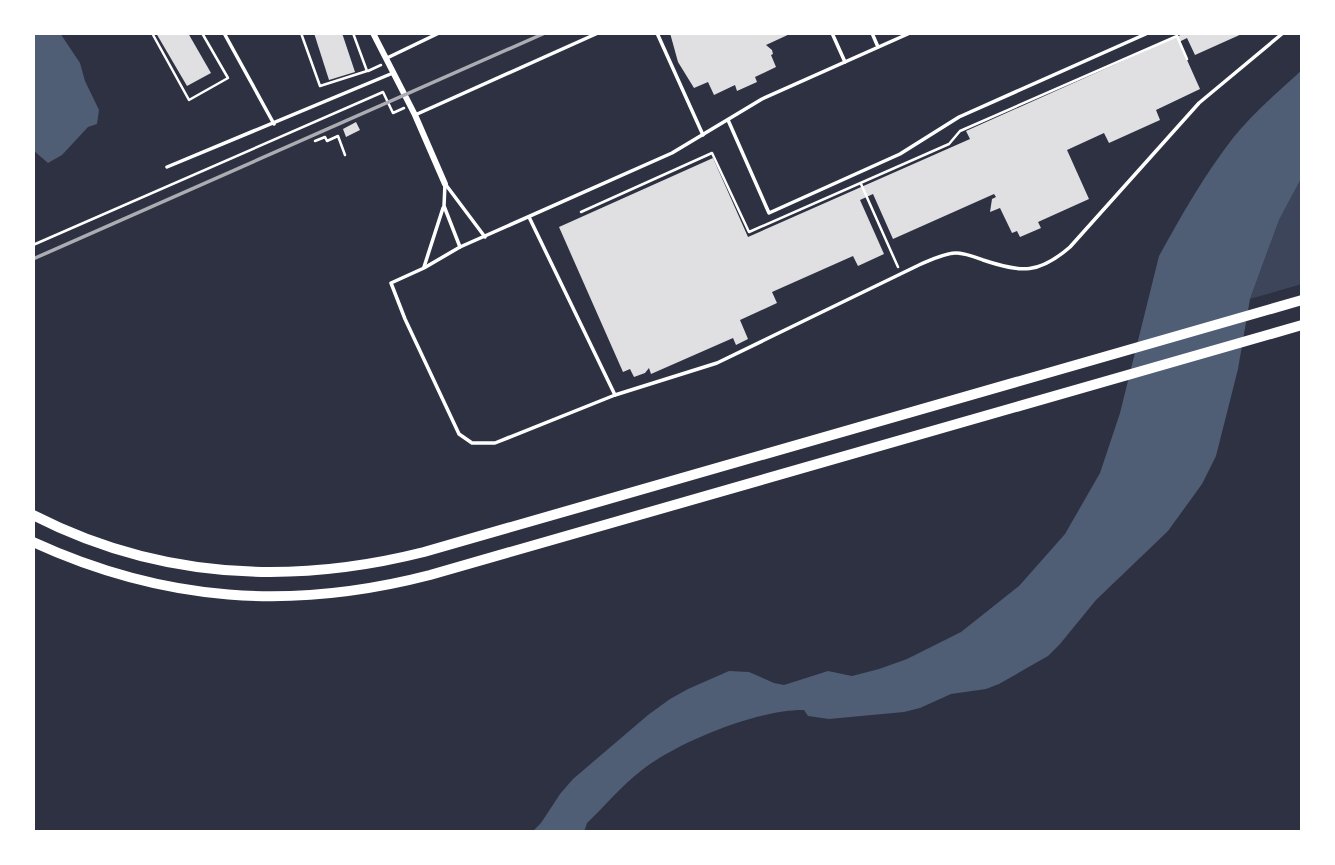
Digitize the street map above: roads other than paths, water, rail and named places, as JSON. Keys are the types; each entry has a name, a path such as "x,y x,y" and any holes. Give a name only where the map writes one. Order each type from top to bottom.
{"highway":[{"path":"33,515 106,546 191,567 284,573 355,567 424,552 1302,300"},
{"path":"33,542 120,576 187,591 285,597 358,591 443,571 1302,325"}],"street":[{"path":"373,33 415,115 445,184"}],"lane":[{"path":"224,33 274,124"},
{"path":"386,61 439,33"},
{"path":"415,115 598,33"},
{"path":"657,33 703,135"},
{"path":"832,33 845,62"},
{"path":"872,33 878,47"},
{"path":"910,33 762,99 672,153 460,247 391,283 459,434 472,443 495,443 615,395 717,363 945,254 955,253 996,264 1035,270 1053,261 1070,247 1199,103 1283,33"},
{"path":"728,120 769,213 900,154 960,117 1148,33"},
{"path":"167,167 393,73"},
{"path":"424,268 444,206 445,184"},
{"path":"445,184 485,237"},
{"path":"444,206 460,247"},
{"path":"529,217 615,395"}],"railway":[{"path":"33,259 545,33"}]}
